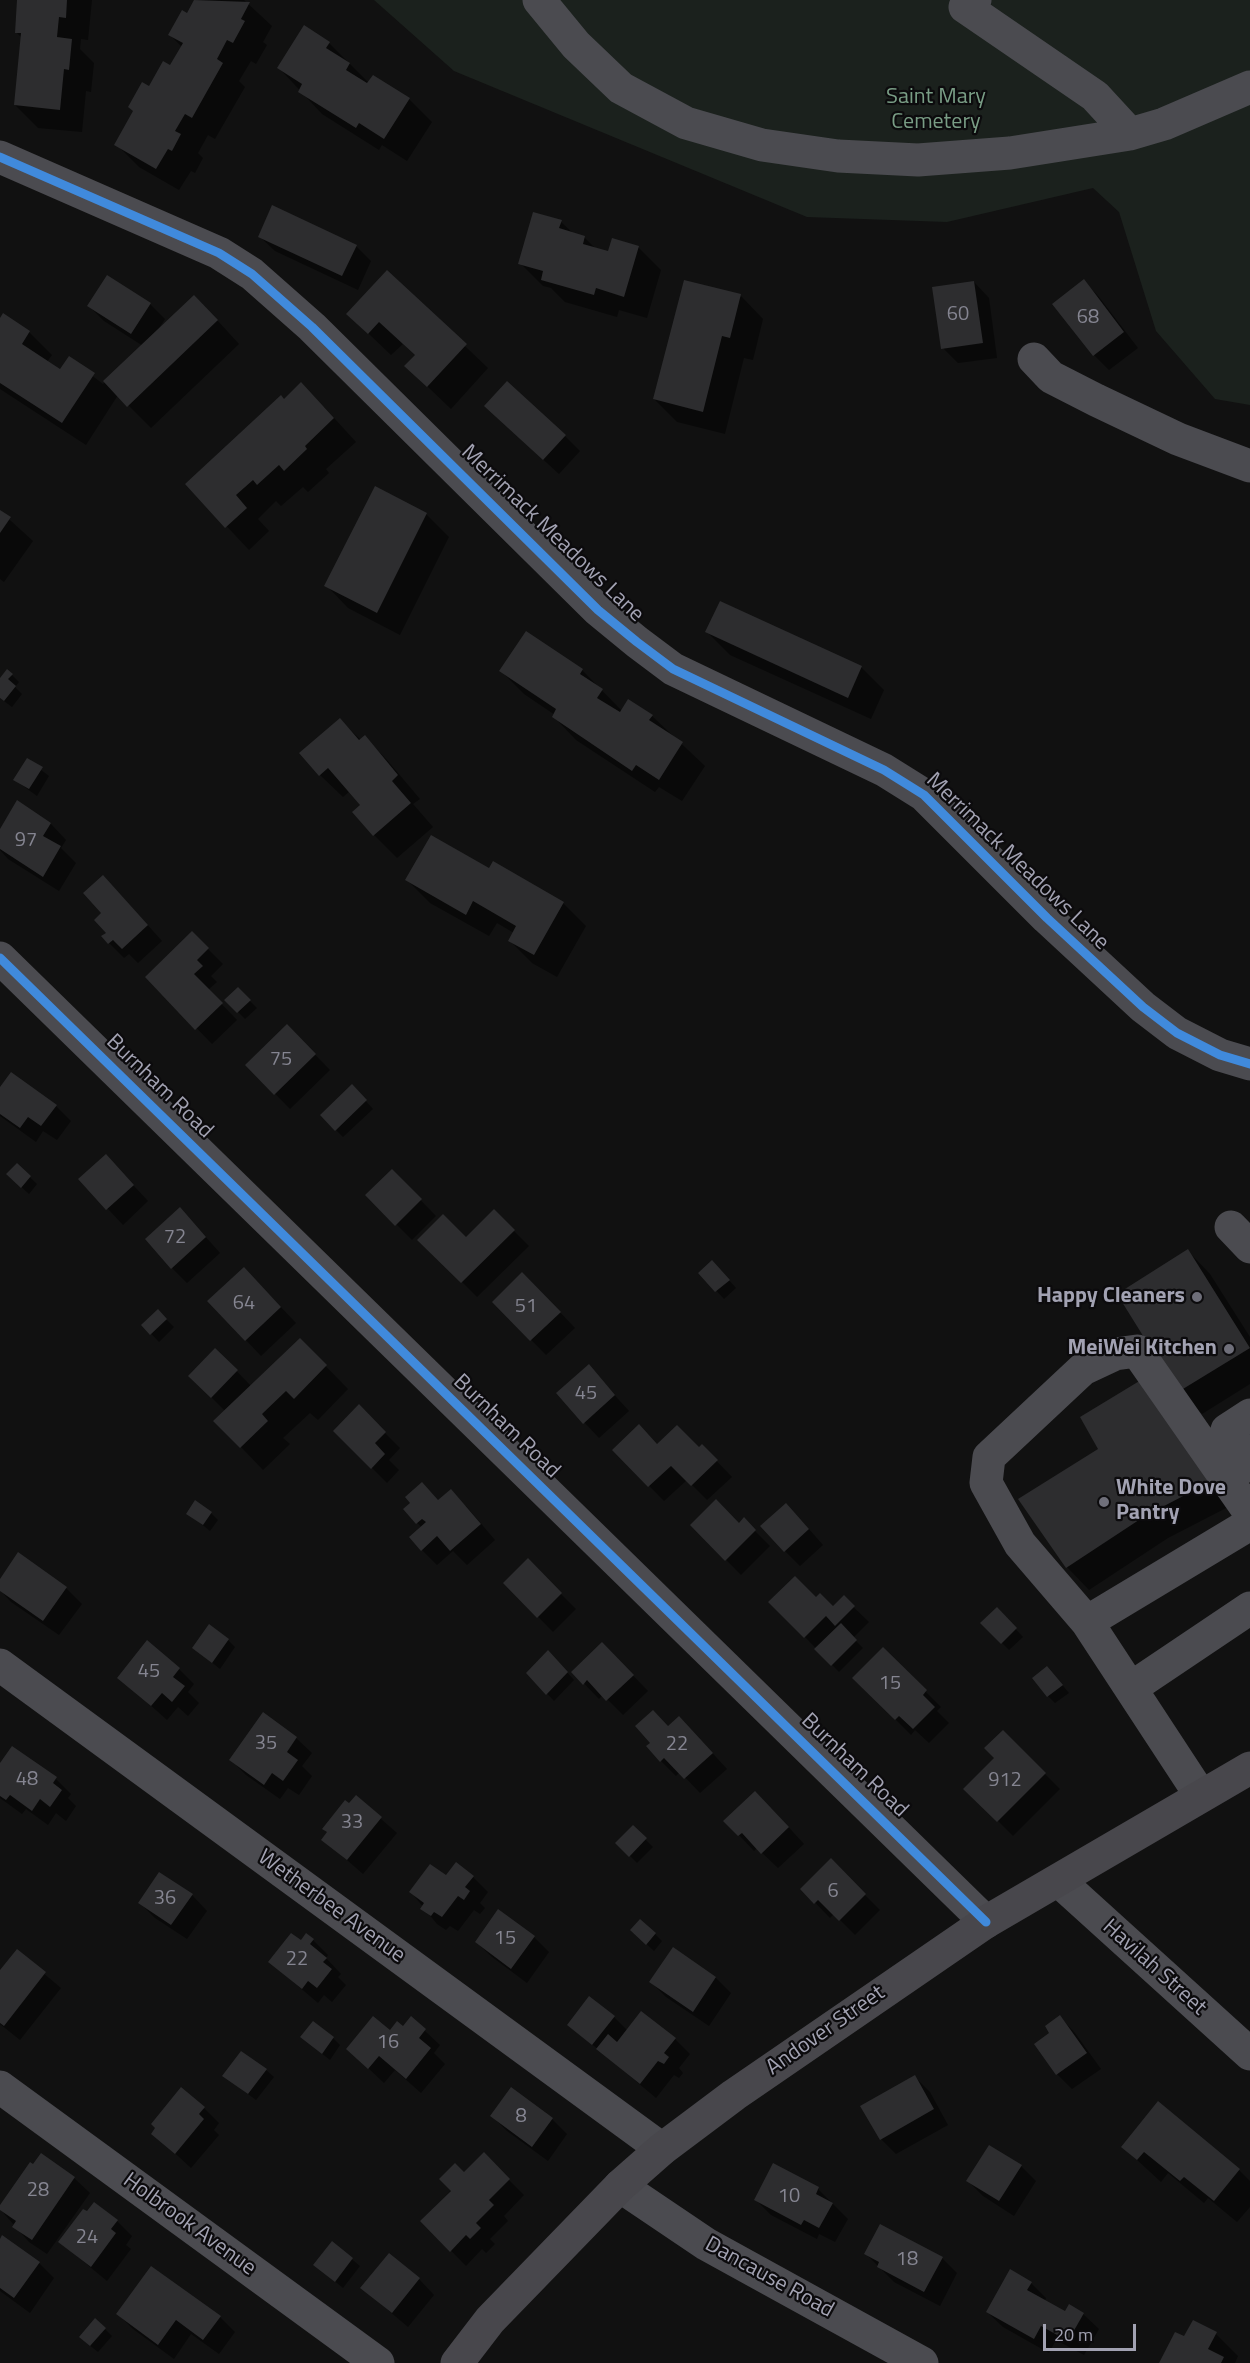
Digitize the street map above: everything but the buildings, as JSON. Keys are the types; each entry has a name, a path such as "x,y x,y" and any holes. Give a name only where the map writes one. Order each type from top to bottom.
{"main road":[{"name":"Andover Street","path":"457,2363 490,2320 620,2186 663,2149 813,2038 986,1922 1250,1768"}],"street":[{"path":"539,0 576,45 621,88 686,123 762,145 838,156 918,160 1010,153 1130,134 1164,124 1250,87"},
{"path":"965,2 1095,96 1130,134"},
{"name":"Merrimack Meadows Lane","path":"0,157 219,253 252,273 312,327 597,610 636,642 674,669 884,770 924,795 1047,918 1143,1007 1177,1033 1220,1055 1250,1065"},
{"path":"1034,358 1051,377 1096,400 1178,439 1250,466"},
{"name":"Burnham Road","path":"0,958 986,1922"},
{"path":"1201,1796 1087,1622 1020,1544 986,1483 989,1457 1083,1369 1115,1354 1137,1351 1250,1514"},
{"path":"1250,1415 1227,1430 1250,1466"},
{"path":"1087,1622 1250,1524"},
{"path":"1131,1688 1250,1608"},
{"name":"Wetherbee Avenue","path":"0,1665 663,2149"},
{"name":"Havilah Street","path":"1059,1881 1250,2054"},
{"name":"Holbrook Avenue","path":"0,2087 378,2363"},
{"name":"Dancause Road","path":"620,2186 705,2244 922,2363"}],"green space":[{"name":"Saint Mary Cemetery","path":"374,0 1250,0 1250,405 1215,399 1156,331 1119,212 1093,188 947,222 807,217 454,71"}],"cycle path":[{"path":"0,157 219,253 252,274 312,327 598,610 637,642 673,669 884,770 924,795 1047,918 1143,1007 1177,1033 1220,1055 1250,1064"},
{"path":"0,958 986,1922"}],"place":[{"name":"Happy Cleaners","path":"1197,1297"},
{"name":"MeiWei Kitchen","path":"1229,1349"},
{"name":"White Dove Pantry","path":"1104,1502"}]}
